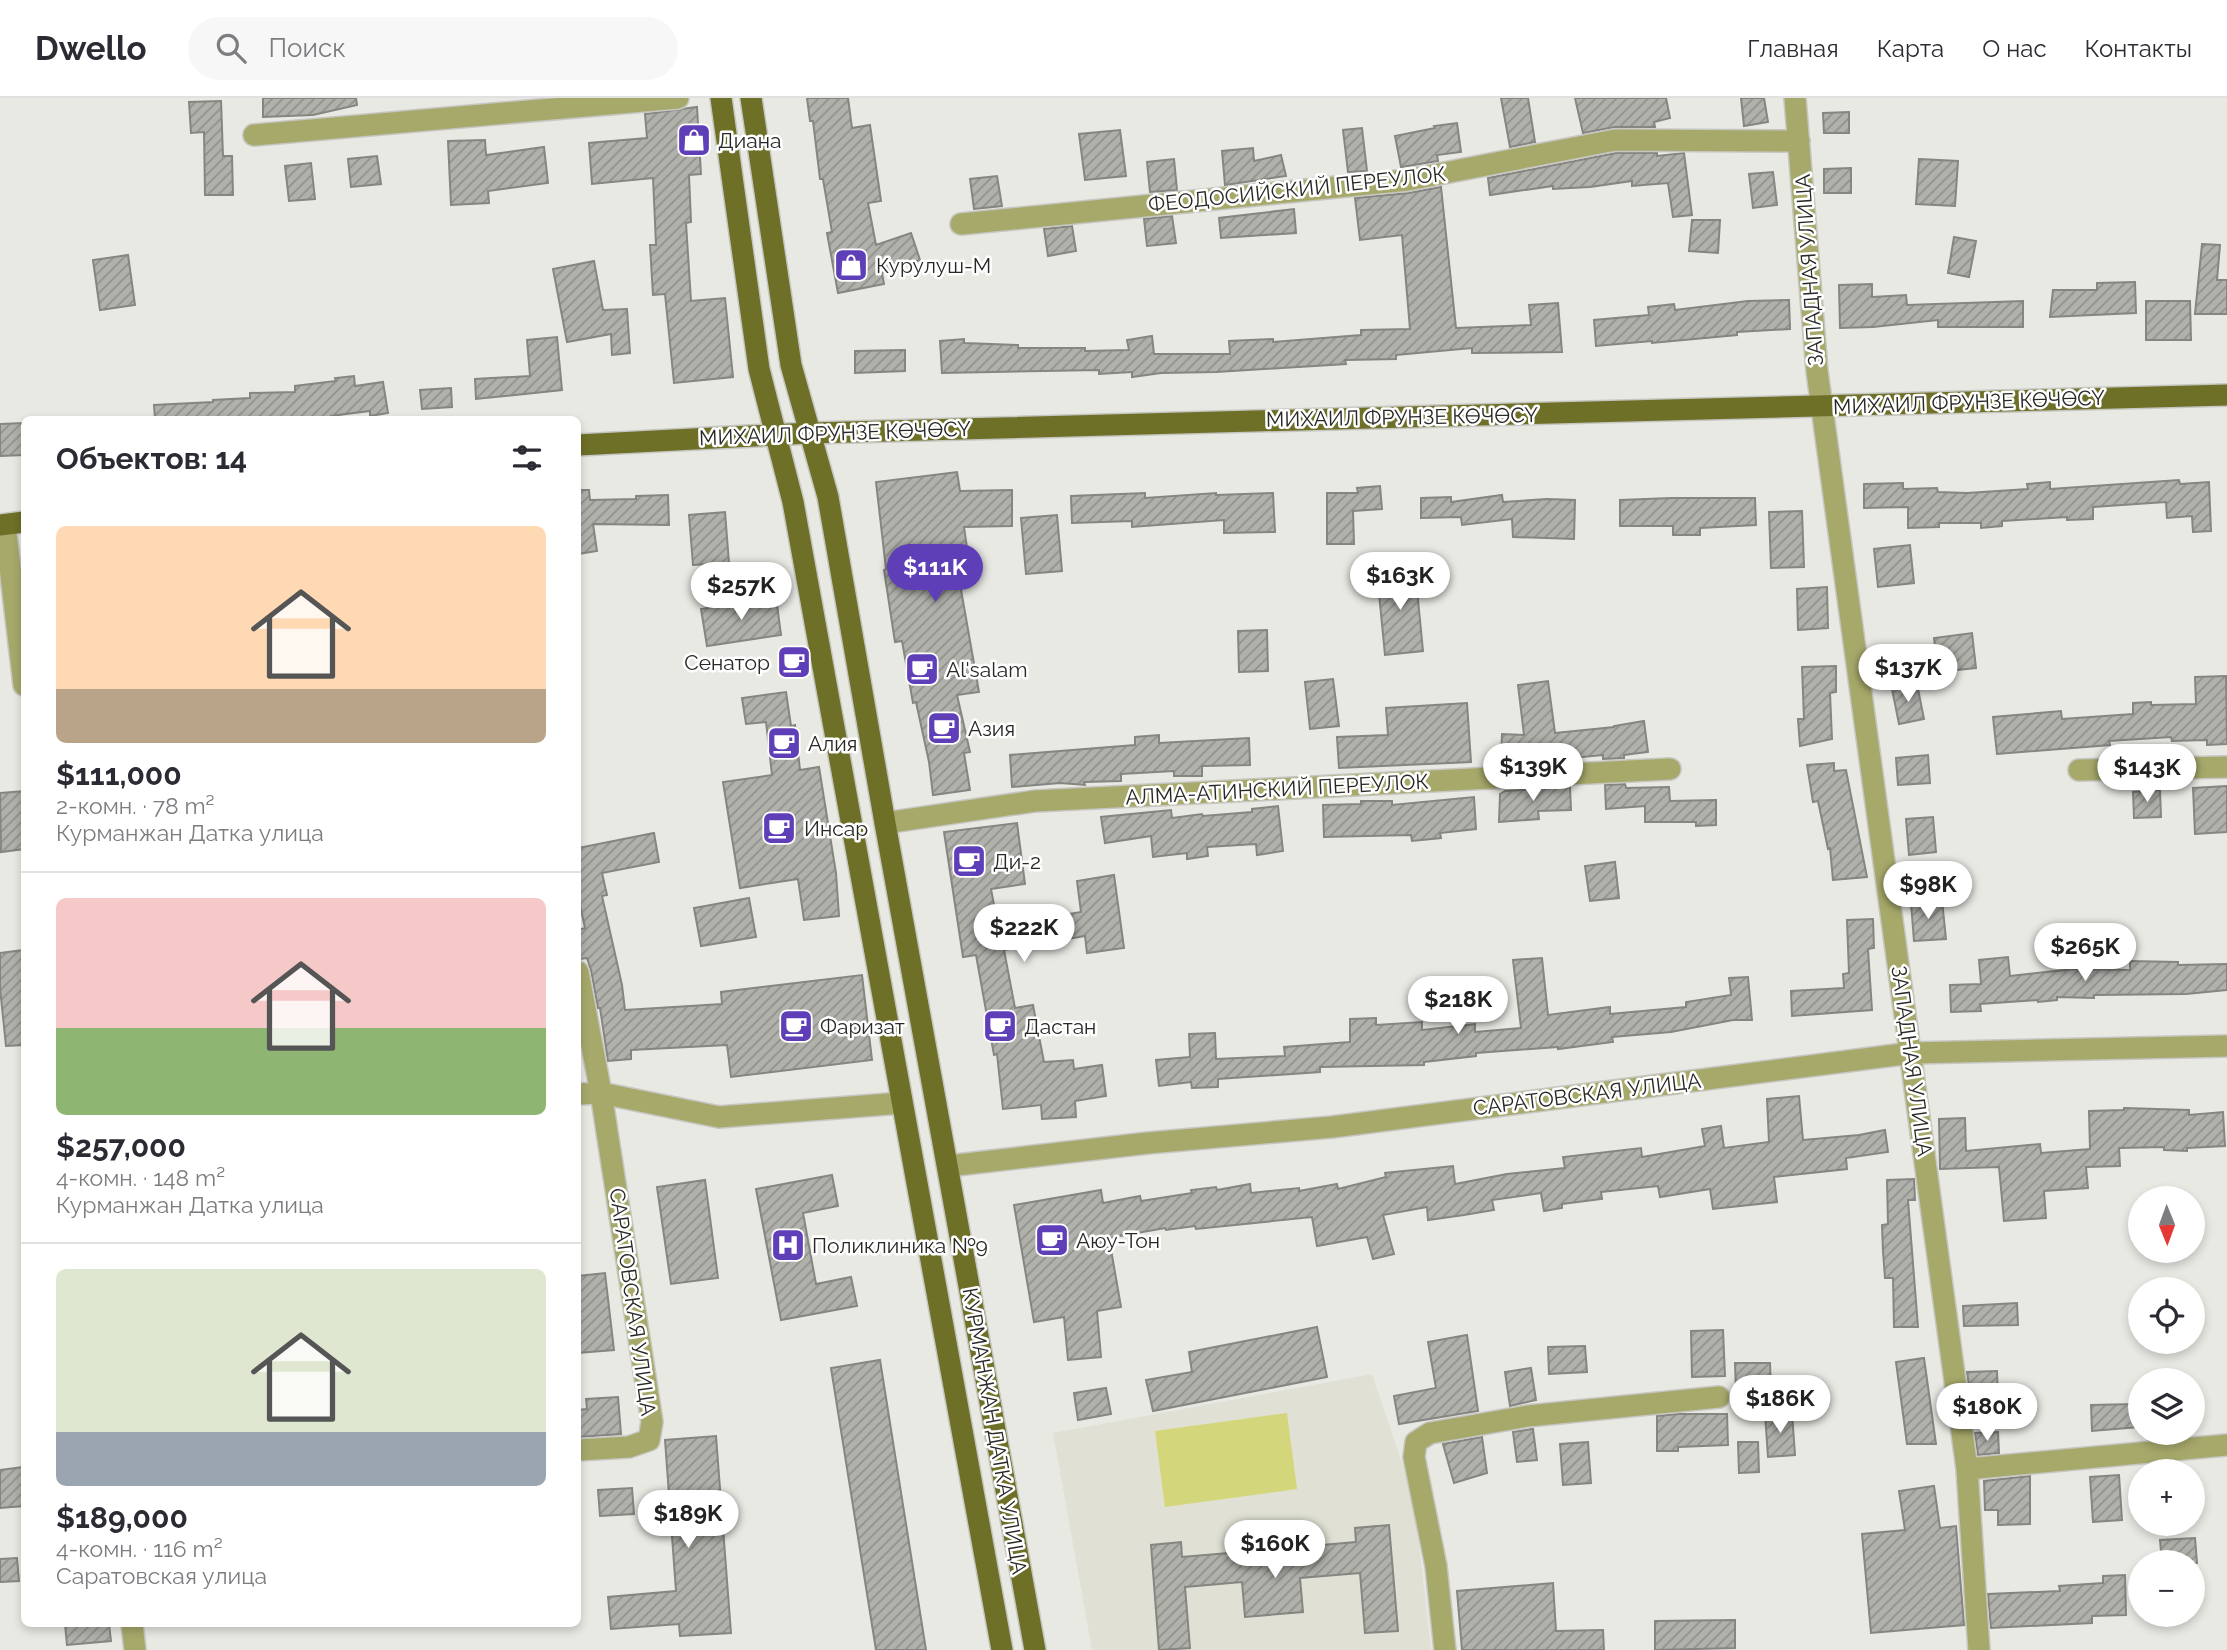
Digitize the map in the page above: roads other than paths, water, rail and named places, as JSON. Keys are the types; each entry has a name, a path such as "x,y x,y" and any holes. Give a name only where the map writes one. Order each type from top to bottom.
{"main road":[{"name":"КУРМАНЖАН ДАТКА УЛИЦА","path":"722,98 759,369 793,502 1002,1650"},
{"name":"КУРМАНЖАН ДАТКА УЛИЦА","path":"751,98 791,365 828,497 1035,1650"},
{"name":"МИХАИЛ ФРУНЗЕ КӨЧӨСҮ","path":"581,445 810,432 2227,395"}],"street":[{"path":"254,135 678,98"},
{"name":"ЗАПАДНАЯ УЛИЦА","path":"1795,98 1817,371 1967,1469 1979,1650"},
{"name":"ФЕОДОСИЙСКИЙ ПЕРЕУЛОК","path":"961,225 1408,180 1615,140 1799,141"},
{"path":"10,524 21,650"},
{"path":"2079,769 2227,767"},
{"name":"АЛМА-АТИНСКИЙ ПЕРЕУЛОК","path":"885,823 1035,801 1670,769"},
{"name":"САРАТОВСКАЯ УЛИЦА","path":"581,988 601,1093 652,1422 649,1440 629,1447 581,1450"},
{"name":"САРАТОВСКАЯ УЛИЦА","path":"947,1166 1149,1143 1332,1127 1911,1053 2227,1046"},
{"path":"581,1094 601,1093 719,1117 902,1103"},
{"path":"1445,1650 1436,1566 1414,1457 1416,1442 1430,1433 1528,1416 1719,1397"},
{"path":"1967,1469 2227,1445"},
{"path":"132,1627 135,1650"}],"place":[{"name":"Диана","path":"694,140"},
{"name":"Курулуш-М","path":"851,265"},
{"name":"Сенатор","path":"794,662"},
{"name":"Al'salam","path":"922,669"},
{"name":"Азия","path":"944,728"},
{"name":"Алия","path":"784,743"},
{"name":"Инсар","path":"779,828"},
{"name":"Ди-2","path":"969,861"},
{"name":"Фаризат","path":"796,1026"},
{"name":"Дастан","path":"1000,1026"},
{"name":"Аюу-Тон","path":"1052,1240"},
{"name":"Поликлиника №9","path":"788,1245"}]}
